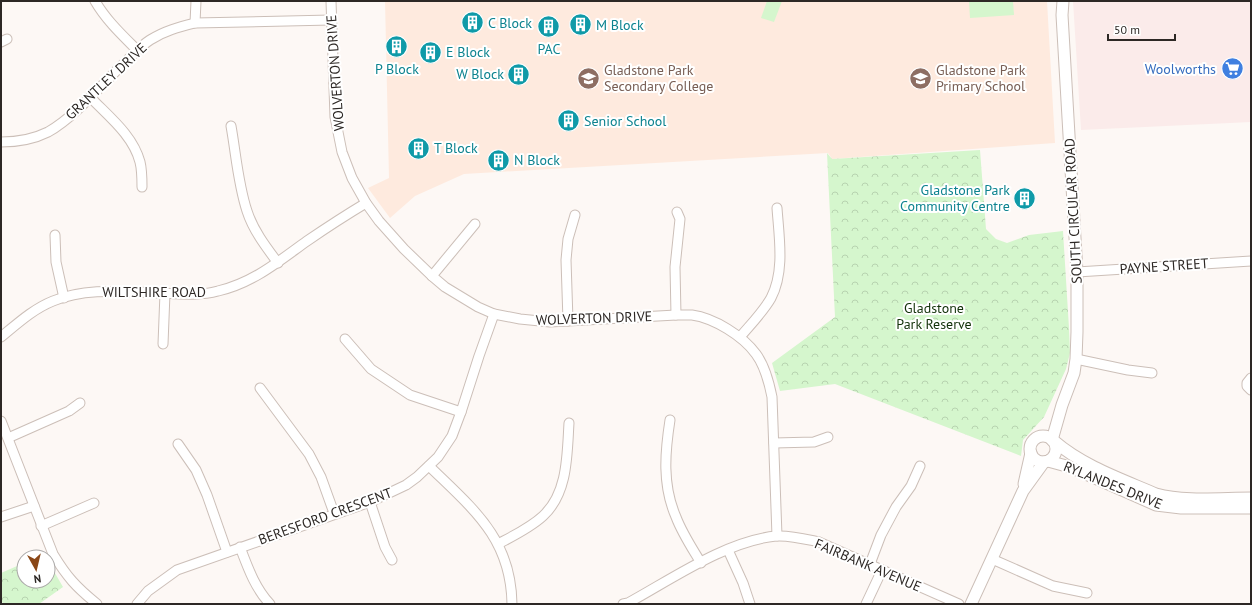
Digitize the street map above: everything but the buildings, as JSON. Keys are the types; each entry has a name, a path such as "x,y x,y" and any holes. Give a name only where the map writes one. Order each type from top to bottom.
{"street":[{"path":"95,1 100,10 111,23 137,50"},
{"path":"195,23 196,1"},
{"name":"WOLVERTON DRIVE","path":"331,1 336,125 342,152 352,178 366,203 379,221 404,249 445,288 459,297 494,314 520,319 550,322 693,315 716,322 740,337 756,354 768,377 772,397 777,536"},
{"name":"SOUTH CIRCULAR ROAD","path":"1058,1 1062,15"},
{"name":"SOUTH CIRCULAR ROAD","path":"1049,439 1074,373 1076,359 1076,272 1062,15 1063,1"},
{"name":"GRANTLEY DRIVE","path":"1,142 34,138 48,132 65,120 90,97 137,50 150,40 174,28 195,23 331,20"},
{"path":"90,97 123,132 132,144 140,162 142,187"},
{"path":"231,126 247,211 257,232 278,263"},
{"name":"WILTSHIRE ROAD","path":"1,337 23,318 52,301 80,293 110,291 196,294 217,292 235,287 278,263 308,241 366,203"},
{"path":"740,337 757,318 771,297 777,280 780,258 778,208"},
{"path":"676,315 675,267 680,219 677,212"},
{"path":"568,321 566,260 568,239 575,215"},
{"path":"432,276 476,224"},
{"path":"55,235 56,262 64,298"},
{"name":"PAYNE STREET","path":"1076,272 1251,261"},
{"path":"163,344 165,293"},
{"name":"BERESFORD CRESCENT","path":"137,604 148,591 177,570 334,513 370,502 406,485 430,466 452,436 478,356 494,314"},
{"path":"345,340 371,369 410,395 461,412"},
{"path":"1076,359 1128,370 1152,373"},
{"path":"1251,378 1247,383 1247,386 1251,390"},
{"path":"260,388 309,454 321,477 334,513"},
{"path":"8,438 69,411 80,403"},
{"path":"670,420 666,448 665,472 669,498 676,517 701,563"},
{"path":"1,421 53,554 64,573 79,589 98,604"},
{"path":"498,544 527,528 543,517 553,505 559,493 566,466 569,423"},
{"path":"971,604 1023,491 1046,461 1054,456 1056,452 1055,445 1049,439 1038,436 1032,442 1023,491"},
{"path":"774,443 814,442 828,437"},
{"name":"RYLANDES DRIVE","path":"1049,439 1080,460 1134,490 1156,505 1172,508 1251,508"},
{"path":"178,444 196,470 207,495 227,552"},
{"path":"1030,453 1036,460 1046,461"},
{"name":"RYLANDES DRIVE","path":"1046,461 1070,467 1134,490 1173,498 1251,498"},
{"path":"430,466 480,516 498,544 506,562 510,579 512,604"},
{"path":"870,564 881,535 896,507 911,486 920,466"},
{"path":"370,502 385,547 392,560"},
{"path":"41,526 94,503"},
{"path":"1,517 34,506"},
{"name":"FAIRBANK AVENUE","path":"626,604 728,550 748,542 777,536 800,538 819,542 959,604"},
{"path":"240,547 250,574 259,591 270,604"},
{"path":"728,550 743,583 750,604"},
{"path":"992,559 1053,586 1087,593"},
{"path":"866,604 882,570"}],"shaded area":[{"name":"Gladstone Park Secondary College","path":"385,1 1047,1 1055,143 832,159 828,153 464,174 415,196 390,218 368,188 389,178"},
{"path":"1073,1 1251,1 1251,122 1081,130"}],"green space":[{"path":"767,1 782,1 774,22 761,18"},
{"path":"969,1 1013,1 1014,15 970,18"},
{"name":"Gladstone Park Reserve","path":"980,150 986,229 996,239 1007,243 1029,235 1063,231 1070,353 1066,369 1044,417 1023,440 1021,456 835,384 780,391 772,363 835,317 827,153 832,159"},
{"path":"16,566 16,589 56,589 56,575 63,587 39,604 4,604 1,601 1,573"}],"place":[{"name":"C Block","path":"473,23"},
{"name":"M Block","path":"581,25"},
{"name":"PAC","path":"549,27"},
{"name":"P Block","path":"397,47"},
{"name":"E Block","path":"431,52"},
{"name":"Woolworths","path":"1232,69"},
{"name":"W Block","path":"519,74"},
{"name":"Gladstone Park Secondary College","path":"588,78"},
{"name":"Gladstone Park Primary School","path":"920,78"},
{"name":"Senior School","path":"569,121"},
{"name":"T Block","path":"419,148"},
{"name":"N Block","path":"498,160"},
{"name":"Gladstone Park Community Centre","path":"1025,198"}]}
